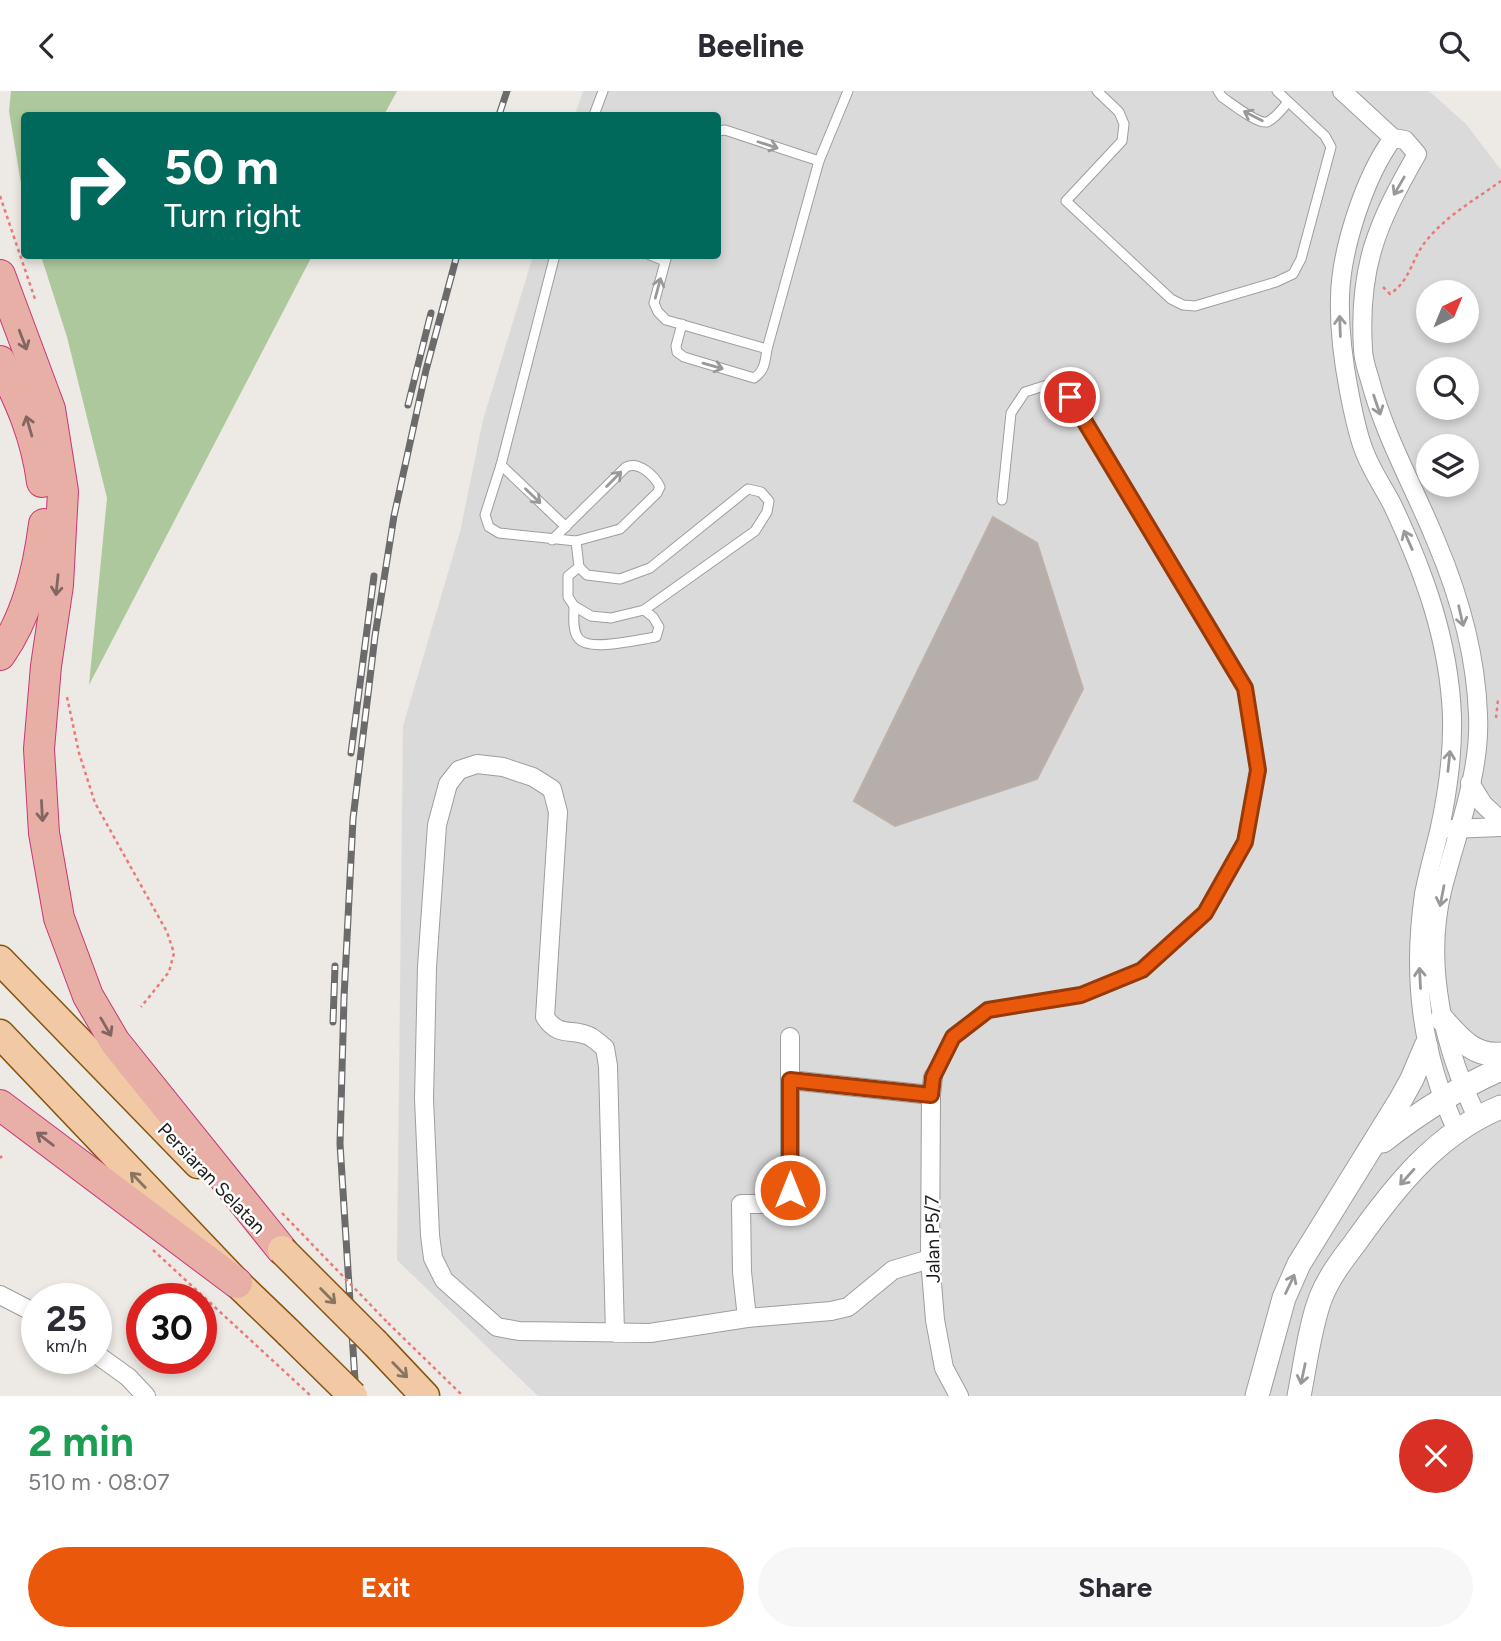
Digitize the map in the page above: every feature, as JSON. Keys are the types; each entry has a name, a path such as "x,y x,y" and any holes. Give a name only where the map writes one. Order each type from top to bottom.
{"highway":[{"path":"0,275 50,409 63,491 58,585 46,666 39,749 44,833 59,918 88,996 115,1042 282,1250"},
{"path":"0,361 25,412 39,458 46,509 40,558 26,605 0,655"},
{"path":"0,1105 237,1283"}],"main road":[{"name":"Persiaran Selatan","path":"0,960 282,1250 381,1333 425,1396"},
{"path":"0,1034 237,1283 353,1396"}],"street":[{"path":"1342,91 1393,138 1405,140 1418,154 1390,201 1380,225 1362,299 1363,352 1375,400 1455,590 1471,657 1479,716 1476,758 1442,894 1435,943 1442,1019 1462,1086 1477,1117"},
{"path":"1393,138 1380,156 1349,240 1340,295 1341,349 1364,451 1391,502 1423,574 1444,643 1452,717 1449,758 1440,829 1425,892 1418,949 1426,1046 1441,1098 1457,1131"},
{"path":"615,1333 606,1048 590,1036 552,1027 545,1017 558,812 552,789 533,777 503,767 477,764 459,770 448,784 437,825 427,967 424,1099 430,1235 433,1258 444,1280 497,1327 519,1332 615,1333 650,1333 747,1318 831,1311 848,1307 893,1269 930,1259"},
{"path":"1470,783 1483,804 1501,821"},
{"path":"1440,829 1501,827"},
{"path":"1442,1019 1474,1051 1489,1055 1501,1053"},
{"path":"747,1318 742,1272 741,1204 790,1204 790,1037"},
{"path":"1257,1396 1284,1298 1299,1264 1412,1079 1426,1046"},
{"path":"1370,1151 1441,1098 1501,1069"},
{"path":"790,1080 932,1086"},
{"name":"Jalan P5/7","path":"932,1086 930,1259 935,1320 944,1367 959,1396"},
{"path":"1299,1396 1320,1301 1329,1280 1383,1203 1425,1157 1477,1117 1501,1107"},
{"path":"0,1295 21,1306"},
{"path":"112,1366 128,1377 146,1396"}],"lane":[{"path":"595,112 603,91"},
{"path":"682,324 676,346 677,352 684,357 754,378 764,368 819,161 848,91"},
{"path":"1097,91 1119,112 1124,124 1122,141 1066,201 1171,299 1183,305 1195,306 1276,282 1293,274 1301,259 1331,147 1325,136 1277,91"},
{"path":"1218,91 1222,97 1258,121 1266,122 1272,119 1288,102"},
{"path":"721,131 819,161"},
{"path":"552,540 626,467 638,465 657,481 660,487 620,529 576,541 552,540 499,533 489,527 485,515 501,465 554,259"},
{"path":"666,259 654,303 666,320 767,349"},
{"path":"932,1086 953,1037 988,1010 1081,995 1142,970 1205,913 1245,842 1258,770 1245,688 1070,397 1047,385 1025,392 1011,413 1002,501"},
{"path":"501,465 566,527"},
{"path":"576,541 579,566 587,575 620,579 650,568 748,489 761,492 769,501 767,512 755,531 644,610 611,618 591,616 574,606 568,597 568,576 579,566"},
{"path":"574,606 578,639 586,644 603,645 656,637 659,627 653,617 644,610"}],"path":[{"path":"1367,272 1390,294 1402,285 1426,240 1501,181"},
{"path":"0,196 21,258"},
{"path":"21,259 36,302"},
{"path":"61,704 64,689 79,753 95,803 167,932 174,953 169,972 141,1007"},
{"path":"1495,725 1498,700"},
{"path":"282,1213 381,1333 463,1396"},
{"path":"150,1247 311,1396"}],"shaded area":[{"path":"583,91 1429,91 1466,124 1501,170 1501,1396 538,1396 397,1260 403,726 460,532 483,420 532,259 721,259 721,112 576,112"}],"green space":[{"path":"11,91 397,91 386,112 21,112 21,184 9,111"},
{"path":"42,259 310,259 89,685 107,498 67,337"}],"building":[{"path":"993,517 1037,543 1083,689 1037,779 895,826 854,801"}],"railway":[{"path":"500,112 507,91"},
{"path":"356,1396 340,1144 353,819 375,636 394,516 426,370 456,259"},
{"path":"408,405 431,313"},
{"path":"351,753 374,576"},
{"path":"333,1022 335,966"}],"route":[{"path":"790,1190 790,1080 931,1095 933,1077 953,1037 988,1010 1081,995 1142,970 1205,913 1245,842 1258,770 1245,688 1070,397"}]}
